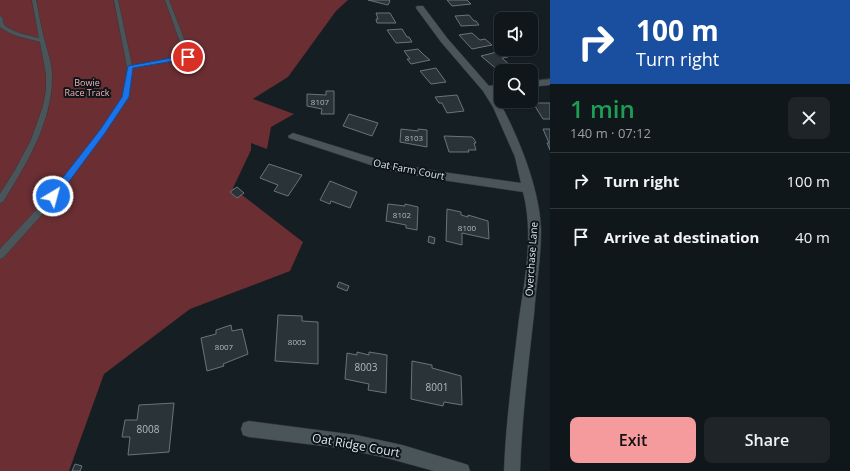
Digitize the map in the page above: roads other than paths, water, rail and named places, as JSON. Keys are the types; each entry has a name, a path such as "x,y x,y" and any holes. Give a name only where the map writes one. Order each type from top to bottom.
{"street":[{"name":"Overchase Lane","path":"420,8 444,40 487,89 501,113 513,139 532,204 535,229 533,260 514,423 512,471"},
{"path":"538,83 550,82"},
{"path":"487,89 494,88"},
{"name":"Oat Farm Court","path":"293,136 386,166 442,176 528,188"},
{"name":"Oat Ridge Court","path":"249,429 339,440 365,445 404,454 462,471"}],"lane":[{"path":"0,200 21,164 33,139 47,101 49,74 34,0"},
{"path":"0,255 53,196 102,132 126,97 130,67 116,0"},
{"path":"130,67 188,57 167,0"},
{"path":"0,17 1,25 4,27 18,34 42,41"}],"park label":[{"name":"Bowie Race Track","path":"87,88"}]}
